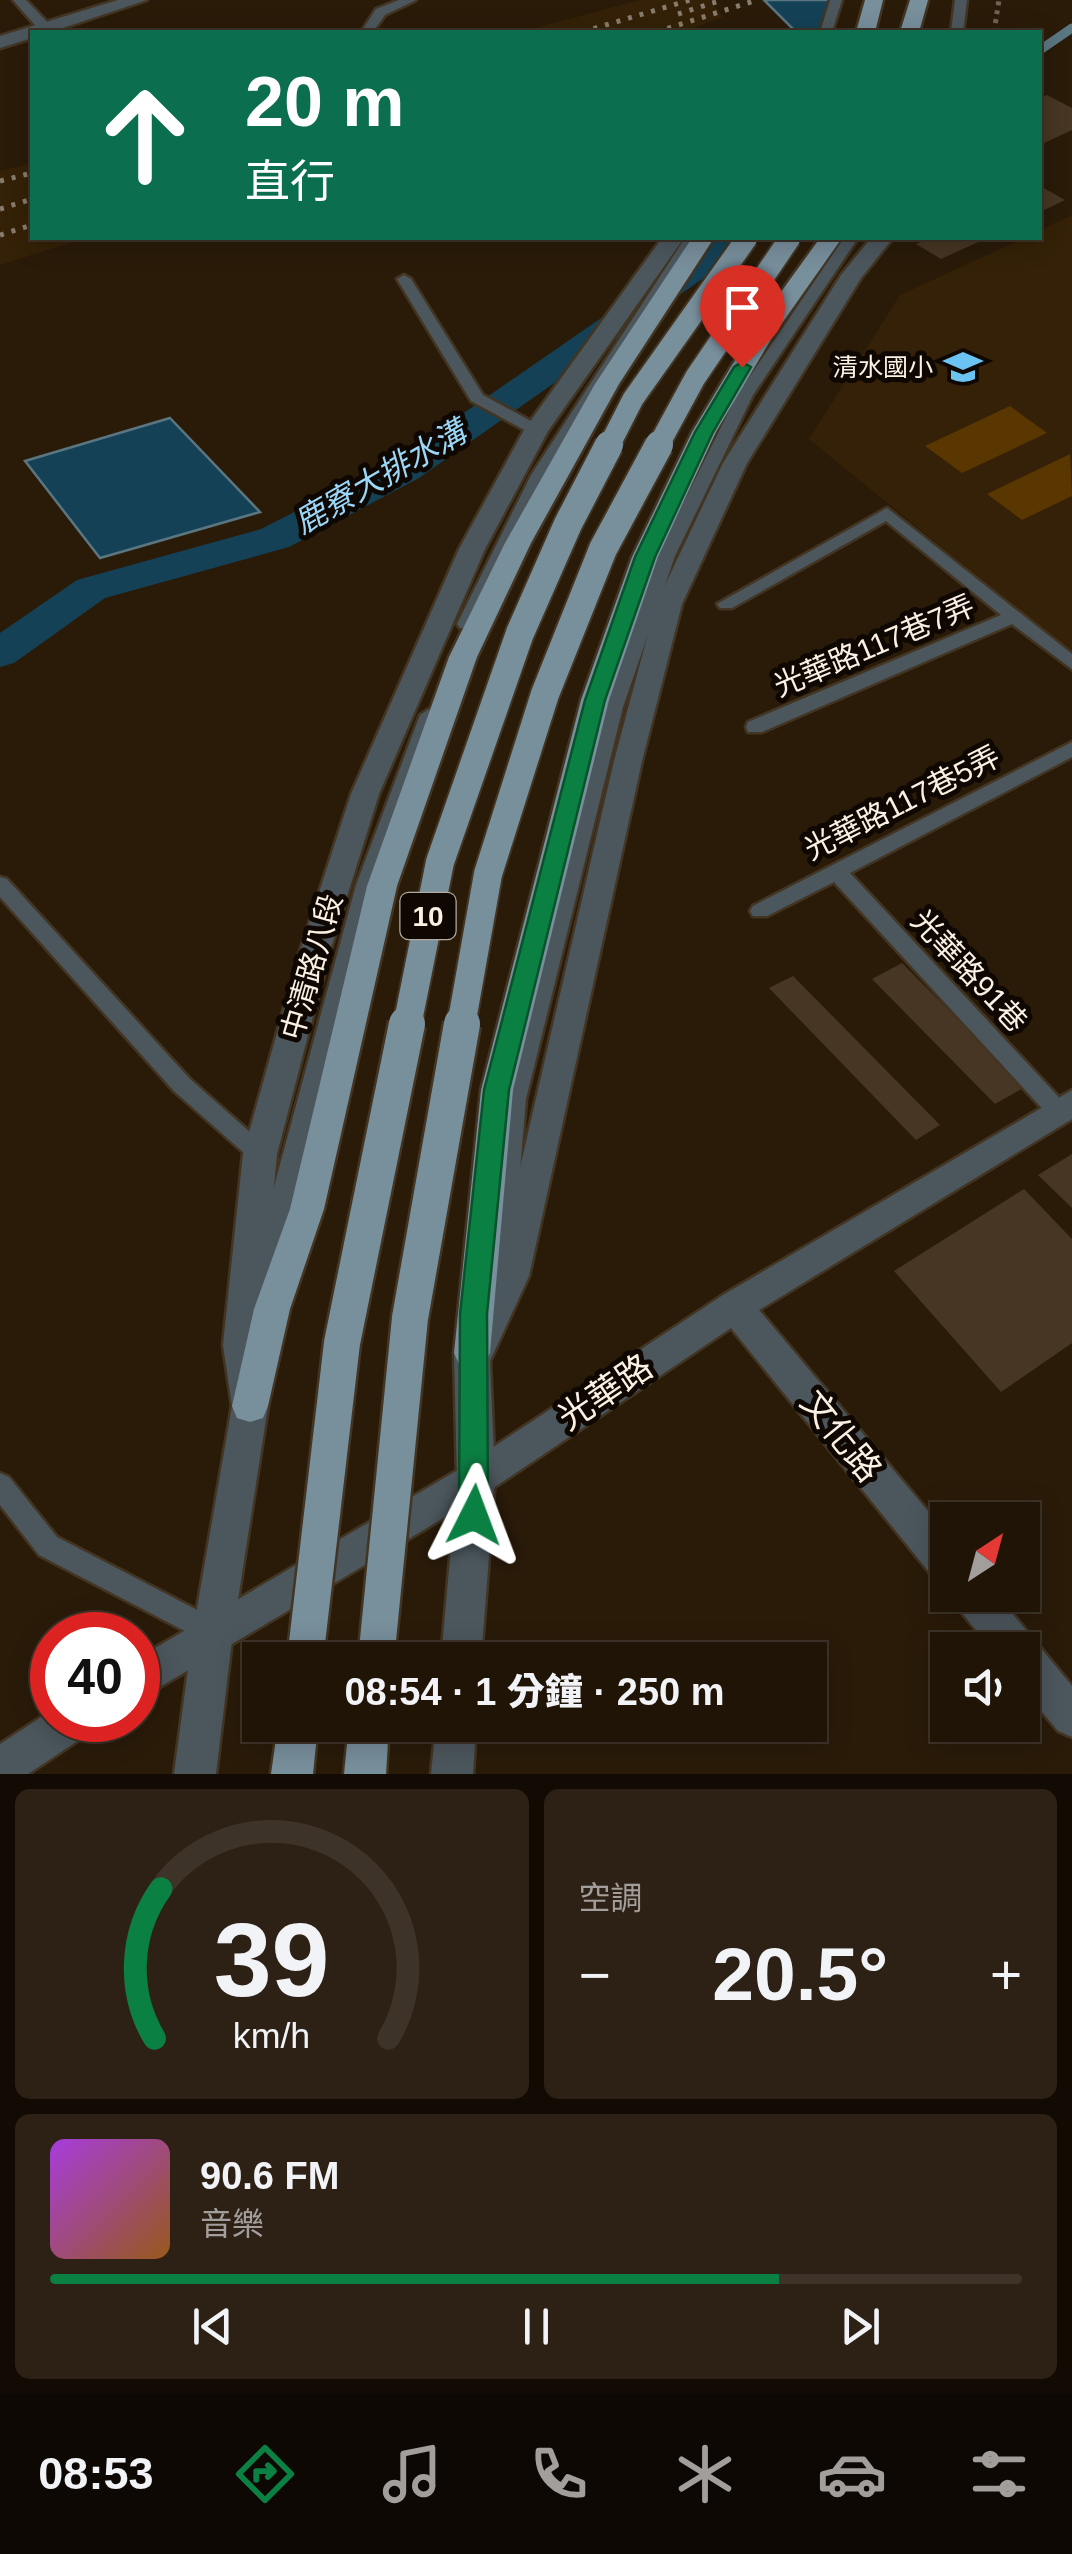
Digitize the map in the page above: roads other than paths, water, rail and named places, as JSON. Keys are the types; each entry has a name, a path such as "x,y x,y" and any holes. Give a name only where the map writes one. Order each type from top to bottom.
{"main road":[{"path":"866,30 874,0"},
{"path":"910,30 918,0"},
{"path":"250,1406 272,1309 307,1209 382,886 463,656 518,542 607,384 702,240"},
{"name":"10","path":"307,1642 342,1343 440,862 520,633 568,524 633,399 746,240"},
{"name":"10","path":"378,1642 410,1318 488,874 545,694 603,549 695,378 789,240"},
{"path":"472,1357 497,1090 595,700 645,557 704,432 762,335 830,240"},
{"path":"292,1774 296,1742"},
{"path":"364,1774 368,1742"}],"street":[{"path":"39,30 138,0"},
{"path":"0,42 30,33"},
{"name":"中清路八段","path":"195,1774 213,1632 250,1406 241,1345 260,1154 315,951 365,794 472,548 536,430 672,240"},
{"path":"463,1642 476,1479 472,1357 512,1276 628,761 669,604 735,463 852,275 880,240"},
{"name":"光華路","path":"160,1666 476,1479 735,1306 1066,1107"},
{"name":"文化路","path":"735,1306 930,1543"},
{"path":"986,1612 1002,1632"},
{"path":"1040,1679 1072,1717"},
{"path":"0,1768 40,1742"},
{"path":"452,1774 455,1742"}],"lane":[{"path":"18,0 45,28"},
{"path":"368,30 380,12 410,0"},
{"path":"827,30 836,0"},
{"path":"957,30 962,0"},
{"path":"241,1345 366,886 451,656 539,474 691,240"},
{"path":"474,1314 501,1255 515,1099 609,726 666,556 745,396 850,240"},
{"path":"404,279 477,398 536,430"},
{"path":"726,604 887,513 1072,663"},
{"name":"光華路117巷7弄","path":"755,726 1015,616"},
{"name":"光華路117巷5弄","path":"760,912 1072,749"},
{"name":"光華路91巷","path":"836,871 1066,1107"},
{"path":"0,884 182,1085 260,1154"},
{"path":"0,1485 48,1546 213,1632"}],"water":[{"path":"764,0 831,0 834,4 820,30 794,30"},
{"path":"170,418 260,512 100,558 25,461"}],"waterway":[{"path":"1042,49 1072,28"},
{"name":"鹿寮大排水溝","path":"0,653 91,589 275,538 406,470 713,256 725,240"}],"railway":[{"path":"589,30 690,0"},
{"path":"678,14 722,0"},
{"path":"662,30 757,0"},
{"path":"0,181 30,174"},
{"path":"0,209 30,200"},
{"path":"0,235 30,226"}],"place":[{"name":"清水國小","path":"963,367"}]}
